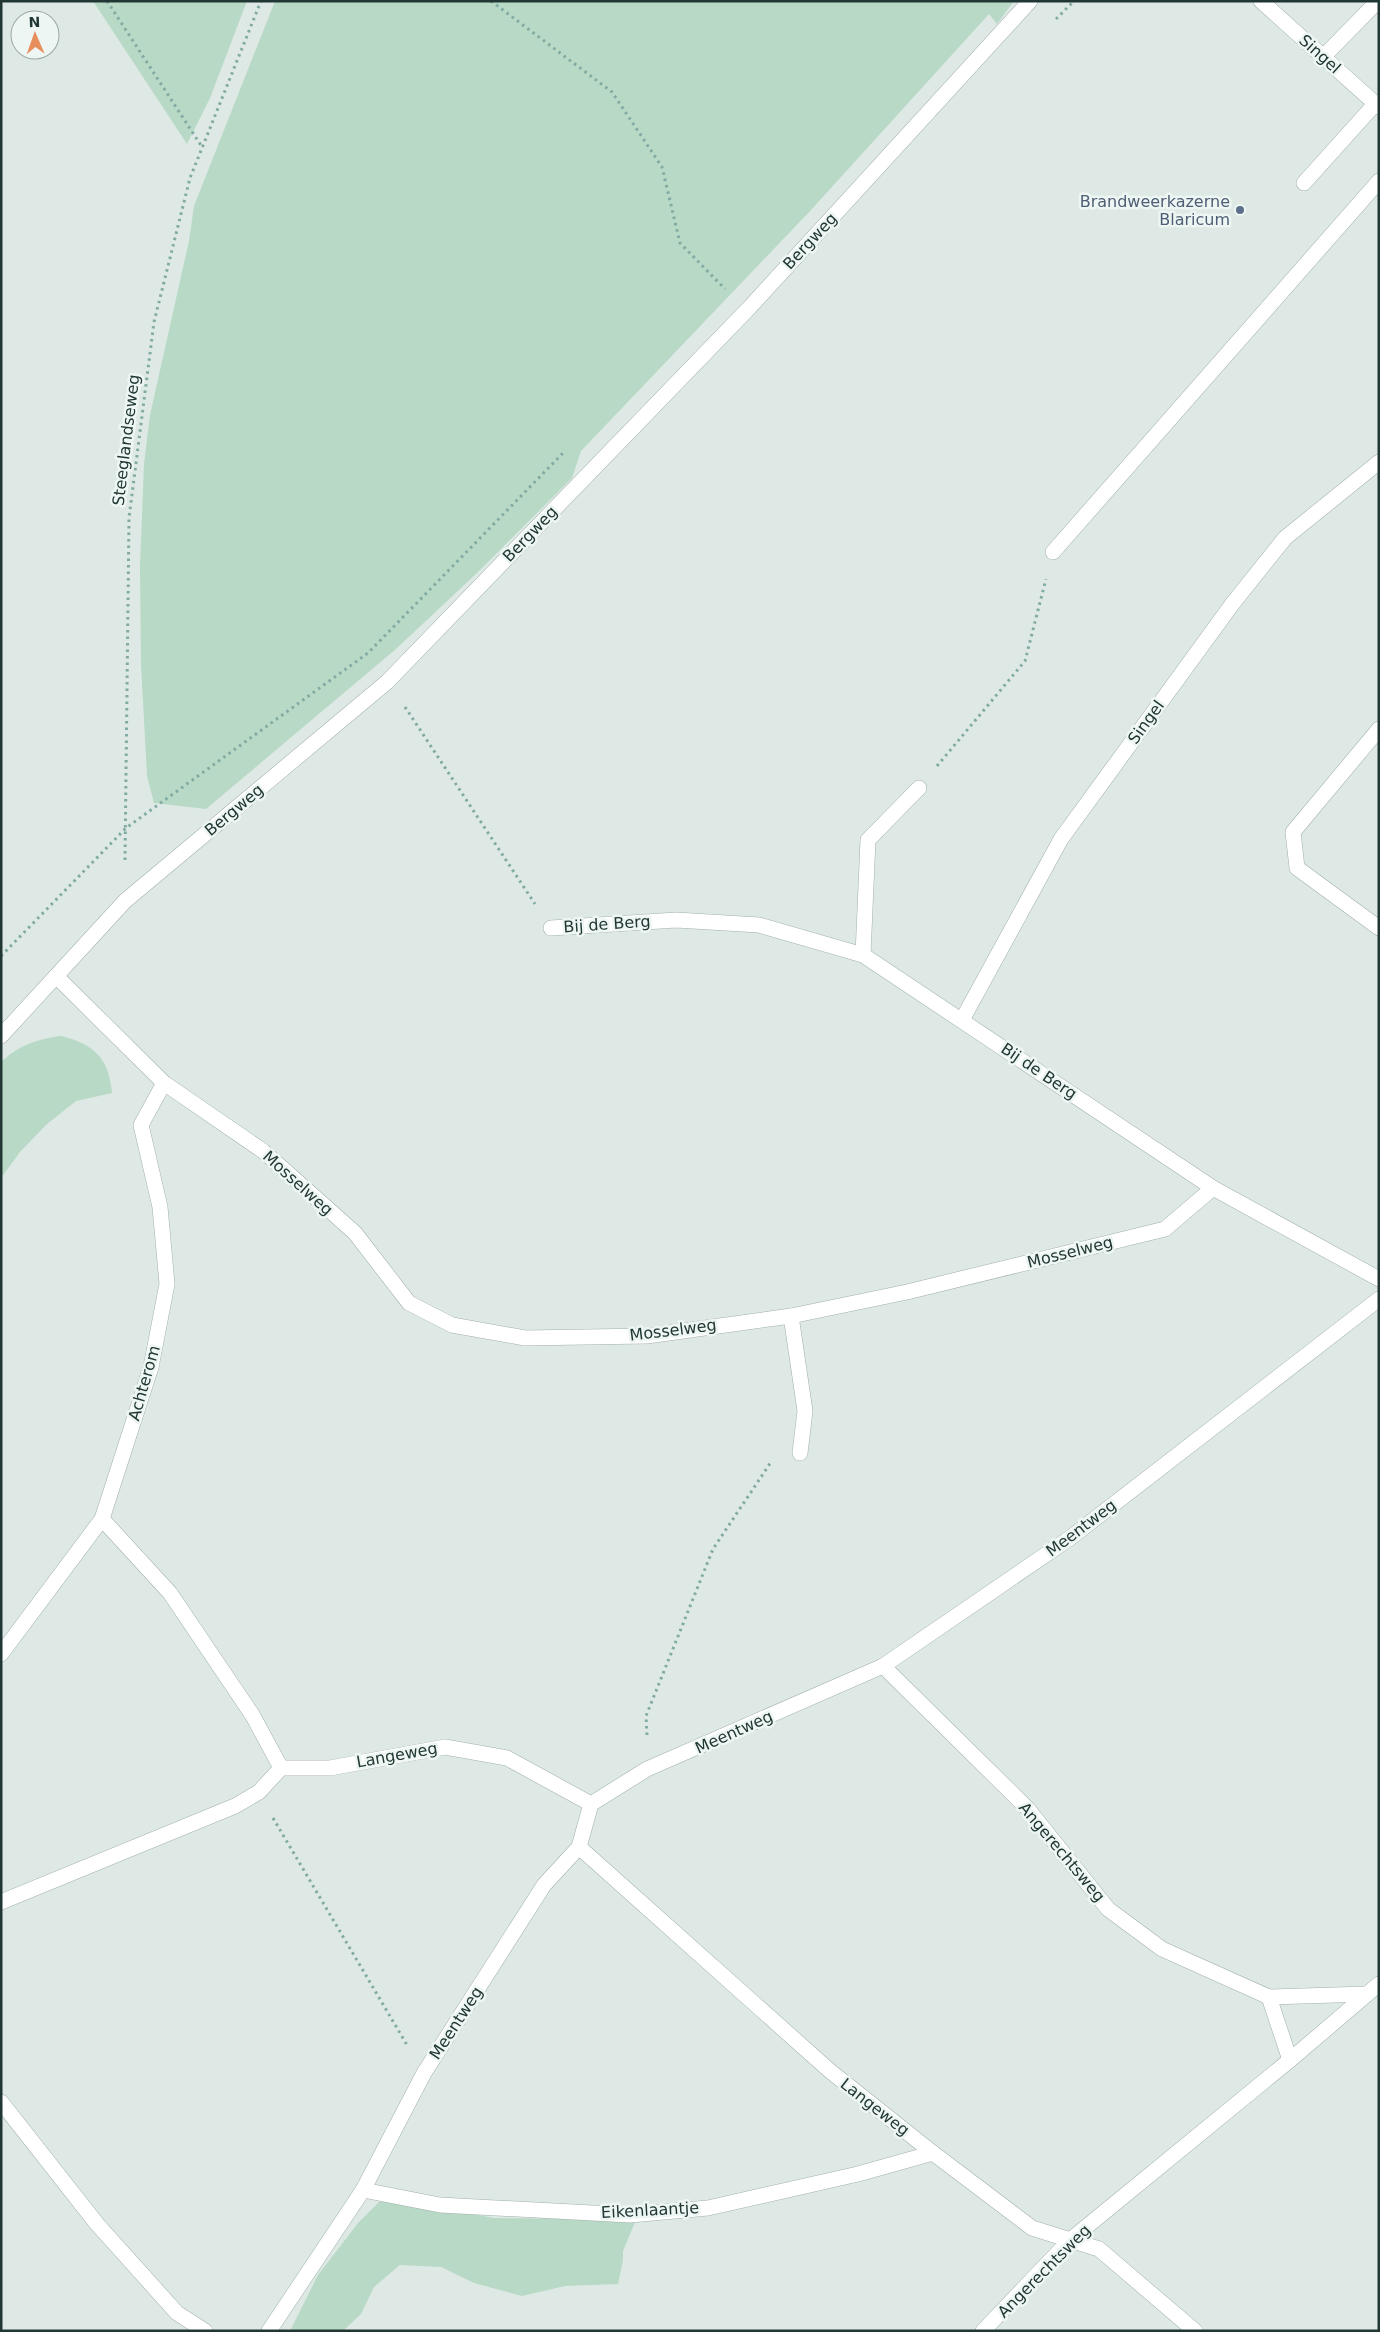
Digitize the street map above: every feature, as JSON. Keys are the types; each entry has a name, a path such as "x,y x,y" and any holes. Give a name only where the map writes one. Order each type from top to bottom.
{"street":[{"name":"Bergweg","path":"1,1036 125,901 387,682 750,307 1030,1"},
{"name":"Singel","path":"1261,1 1377,105"},
{"path":"1323,57 1378,1"},
{"path":"1304,183 1377,105"},
{"path":"1053,552 1379,181"},
{"name":"Singel","path":"962,1020 1061,839 1233,602 1285,538 1379,462"},
{"path":"1379,729 1293,832 1297,868 1379,928"},
{"path":"863,955 868,840 919,788"},
{"name":"Bij de Berg","path":"551,928 676,920 760,926 863,955 1213,1188"},
{"name":"Mosselweg","path":"56,976 164,1083 264,1151 355,1233 409,1303 452,1325 525,1338 647,1336 791,1316 907,1292 1165,1229 1213,1188"},
{"name":"Achterom","path":"1,1654 102,1519 151,1367 166,1284 160,1208 142,1125 164,1083"},
{"path":"1213,1188 1379,1279"},
{"name":"Meentweg","path":"269,2331 363,2190 424,2074 544,1885 579,1847 591,1804 647,1769 883,1666 1070,1538 1379,1299"},
{"path":"791,1316 805,1411 800,1453"},
{"path":"1,1902 235,1806 259,1792 281,1768 253,1716 170,1593 102,1519"},
{"name":"Angerechtsweg","path":"883,1666 1027,1808 1108,1909 1162,1949 1269,1997 1367,1994"},
{"name":"Langeweg","path":"281,1768 330,1768 445,1746 507,1758 591,1804"},
{"name":"Langeweg","path":"579,1847 830,2071 932,2153 1032,2228 1099,2250 1195,2331"},
{"name":"Angerechtsweg","path":"983,2331 1069,2241 1290,2060 1379,1984"},
{"path":"1269,1997 1290,2060"},
{"path":"1,2102 104,2232 177,2314 205,2331"},
{"name":"Eikenlaantje","path":"363,2190 440,2205 630,2215 708,2208 858,2174 932,2153"}],"path":[{"path":"107,1 202,148"},
{"name":"Steeglandseweg","path":"125,901 129,518 154,322 190,178 261,1"},
{"path":"491,1 612,92 662,167 680,243 726,289"},
{"path":"919,788 1024,661 1053,552"},
{"name":"Bij de Berg","path":"387,682 423,732 551,928"},
{"path":"647,1769 646,1716 677,1637 713,1549 772,1460"},
{"path":"259,1792 424,2074"}],"green space":[{"path":"93,1 247,1 210,98 187,144"},
{"path":"275,1 1014,1 997,24 989,14 811,210 581,451 572,478 477,573 396,649 206,809 154,803 147,776 141,664 140,566 144,464 150,415 189,241 194,206"},
{"path":"61,1036 82,1043 98,1054 107,1070 112,1093 76,1101 47,1124 20,1152 1,1178 1,1062 22,1047 44,1039"},
{"path":"396,2198 493,2218 606,2219 637,2217 623,2251 618,2284 565,2286 522,2296 474,2283 441,2267 400,2265 374,2287 361,2314 343,2331 290,2331 318,2275 358,2223 379,2202"}],"place":[{"name":"Brandweerkazerne Blaricum","path":"1240,210"}]}
